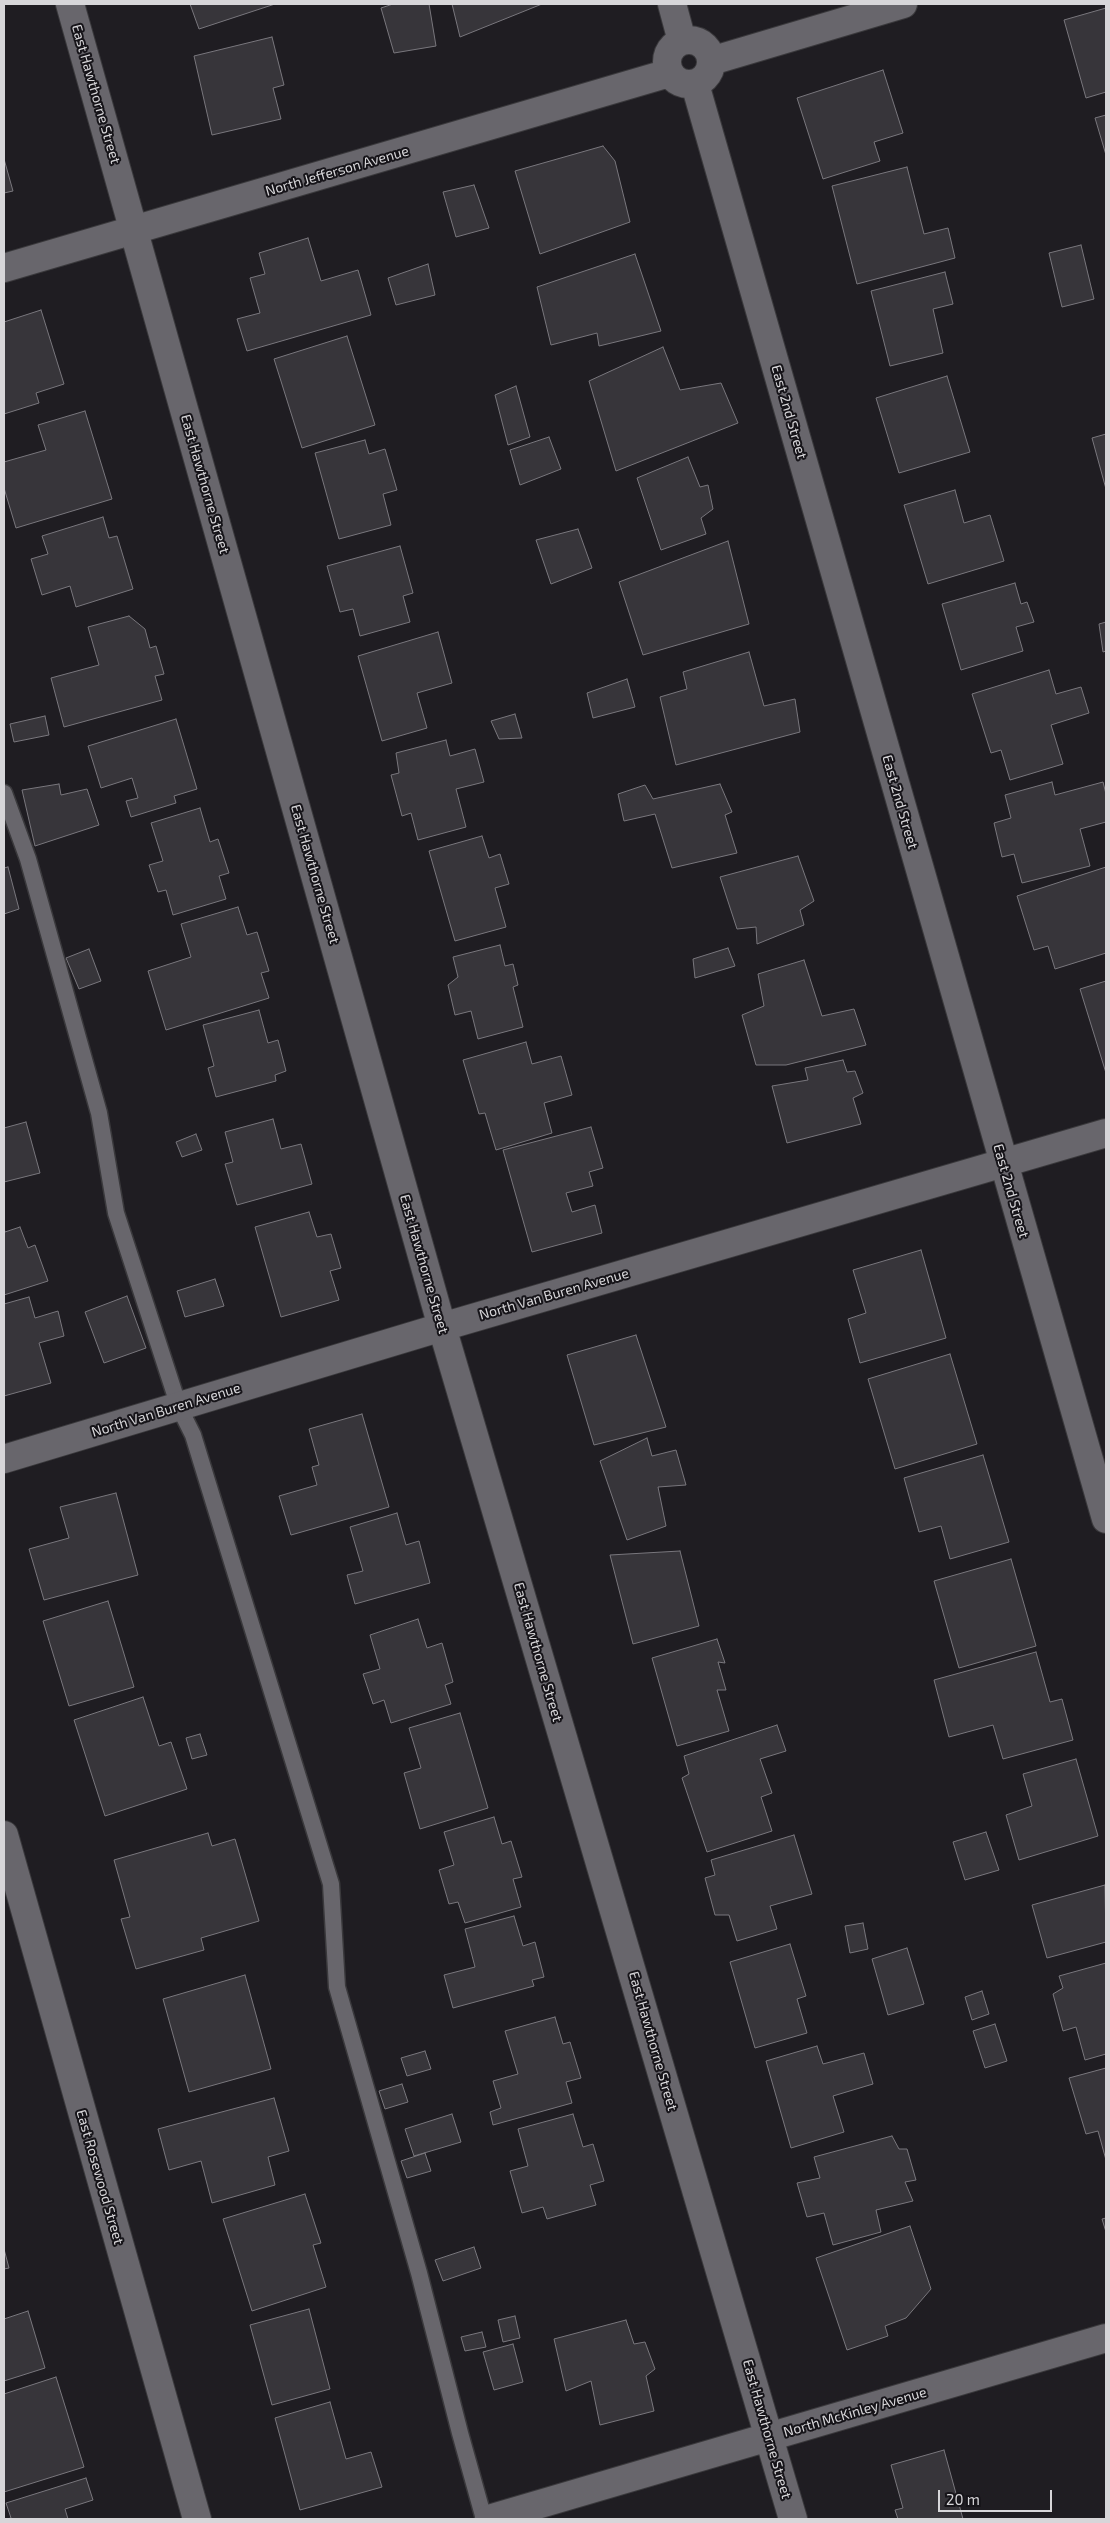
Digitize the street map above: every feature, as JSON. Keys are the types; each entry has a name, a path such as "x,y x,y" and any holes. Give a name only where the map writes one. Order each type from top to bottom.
{"street":[{"name":"East Hawthorne Street","path":"70,4 442,1327 793,2519"},
{"path":"672,4 682,41"},
{"path":"711,61 903,4"},
{"path":"682,41 699,42 705,47 711,61 707,76 695,84 679,83 669,73 667,66 668,52 682,41"},
{"name":"North Jefferson Avenue","path":"4,268 669,73"},
{"name":"East 2nd Street","path":"695,84 1106,1519"},
{"name":"North Van Buren Avenue","path":"4,1459 442,1327 1106,1133"},
{"name":"East Rosewood Street","path":"4,1834 197,2519"},
{"name":"North McKinley Avenue","path":"489,2519 1106,2338"}],"lane":[{"path":"4,793 28,859 99,1113 116,1213 179,1407 193,1435 331,1884 337,1987 419,2273 484,2519"}],"building":[{"path":"190,4 275,4 199,29"},
{"path":"393,4 429,4 436,46 394,53 381,8"},
{"path":"452,4 542,4 460,37"},
{"path":"1106,8 1106,92 1086,98 1064,20"},
{"path":"272,37 284,85 273,88 281,119 212,135 194,56"},
{"path":"883,70 903,133 874,142 880,161 823,179 797,98"},
{"path":"1106,115 1106,155 1095,118"},
{"path":"603,146 615,161 630,222 540,254 515,171"},
{"path":"4,159 13,191 4,193"},
{"path":"907,167 924,234 948,228 955,258 857,284 832,186"},
{"path":"474,185 489,228 456,237 443,192"},
{"path":"308,238 321,281 358,270 371,315 247,351 237,319 260,313 250,278 265,274 259,253"},
{"path":"1081,245 1094,299 1062,307 1049,253"},
{"path":"635,254 661,331 599,346 597,333 551,345 537,287"},
{"path":"428,264 435,295 396,305 388,278"},
{"path":"945,272 953,304 933,309 943,353 890,366 871,291"},
{"path":"41,310 64,384 36,393 39,403 4,414 4,322"},
{"path":"347,336 375,425 302,448 274,359"},
{"path":"663,347 680,390 721,383 738,423 616,471 589,381"},
{"path":"947,376 970,452 899,473 876,398"},
{"path":"516,386 530,437 508,445 495,395"},
{"path":"85,411 112,499 16,528 4,488 4,462 46,450 38,425"},
{"path":"1106,434 1106,489 1092,438"},
{"path":"549,437 561,469 520,485 510,450"},
{"path":"365,440 369,454 385,449 397,490 383,494 391,525 339,539 315,453"},
{"path":"688,457 700,487 708,485 713,509 701,518 706,534 661,550 637,478"},
{"path":"955,490 964,523 990,515 1004,561 928,584 904,505"},
{"path":"103,517 109,538 117,536 133,589 76,607 70,586 42,595 31,559 48,554 42,536"},
{"path":"578,529 592,568 551,584 536,540"},
{"path":"728,541 749,624 643,655 619,582"},
{"path":"400,546 413,593 403,596 410,622 360,636 353,609 340,612 327,566"},
{"path":"1015,583 1021,604 1027,602 1034,622 1016,627 1023,651 961,670 942,604"},
{"path":"129,616 145,629 150,648 156,646 164,674 155,676 162,700 64,727 51,678 99,665 88,627"},
{"path":"1106,622 1106,651 1103,652 1099,624"},
{"path":"438,632 452,683 417,693 427,728 382,741 358,656"},
{"path":"749,652 764,706 795,699 800,732 676,765 660,697 687,689 683,672"},
{"path":"1049,670 1056,694 1081,687 1089,713 1051,725 1063,764 1010,780 1001,750 991,753 972,694"},
{"path":"627,679 635,707 593,718 587,693"},
{"path":"515,714 522,738 499,739 491,721"},
{"path":"45,716 49,735 14,742 10,724"},
{"path":"176,719 197,789 174,796 176,803 131,817 126,801 138,798 132,778 101,788 88,746"},
{"path":"446,740 450,756 475,749 484,782 456,789 466,827 418,840 411,813 402,816 391,775 399,773 396,753"},
{"path":"1052,782 1055,795 1103,782 1106,794 1106,822 1080,829 1090,866 1022,883 1014,854 1002,857 994,823 1011,818 1005,795"},
{"path":"59,784 61,795 87,789 99,825 35,846 22,790"},
{"path":"720,784 732,812 725,815 737,853 672,868 655,814 624,821 618,794 645,785 653,799"},
{"path":"200,808 210,842 218,839 229,873 219,876 226,899 173,915 166,890 158,892 149,865 163,861 151,823"},
{"path":"482,836 489,858 500,854 509,884 495,888 506,927 455,941 429,851"},
{"path":"798,856 814,901 800,910 804,925 757,944 756,927 737,929 720,877"},
{"path":"8,867 19,909 4,914 4,868"},
{"path":"1106,867 1106,953 1055,969 1048,946 1034,950 1017,896"},
{"path":"238,907 247,935 257,932 269,971 261,973 269,998 166,1030 148,971 191,957 181,924"},
{"path":"500,945 505,966 513,964 518,985 513,987 523,1027 478,1039 471,1011 455,1015 448,985 458,977 453,957"},
{"path":"728,948 735,966 695,978 693,959"},
{"path":"89,949 101,981 79,989 66,958"},
{"path":"804,960 822,1016 854,1009 866,1045 786,1065 756,1065 742,1015 764,1006 758,974"},
{"path":"1106,981 1106,1073 1080,989"},
{"path":"259,1010 268,1043 278,1040 286,1071 275,1075 276,1081 216,1097 208,1068 214,1066 203,1025"},
{"path":"526,1042 532,1064 561,1056 572,1095 544,1103 552,1133 496,1150 485,1113 479,1114 463,1060"},
{"path":"843,1060 847,1072 855,1071 863,1093 853,1098 861,1124 787,1143 772,1086 808,1080 805,1068"},
{"path":"273,1119 281,1149 301,1144 312,1184 237,1205 225,1164 233,1162 225,1132"},
{"path":"26,1122 40,1173 4,1182 4,1128"},
{"path":"591,1127 603,1168 589,1172 593,1186 566,1193 572,1212 595,1205 602,1233 532,1252 503,1150"},
{"path":"196,1134 202,1150 182,1157 176,1142"},
{"path":"309,1212 317,1237 331,1234 341,1268 330,1271 339,1300 281,1317 255,1227"},
{"path":"20,1227 28,1248 35,1245 48,1281 4,1295 4,1228 5,1232"},
{"path":"921,1250 946,1338 860,1363 848,1319 866,1313 853,1270"},
{"path":"215,1279 224,1306 185,1317 177,1291"},
{"path":"127,1296 146,1348 104,1363 85,1312"},
{"path":"29,1297 35,1318 58,1311 64,1336 39,1343 51,1383 4,1396 4,1304"},
{"path":"636,1335 666,1427 594,1445 567,1355"},
{"path":"950,1354 977,1444 895,1469 868,1379"},
{"path":"362,1414 389,1507 291,1535 279,1496 317,1485 312,1467 319,1465 309,1429"},
{"path":"647,1438 652,1456 676,1450 686,1485 658,1487 666,1526 627,1540 600,1461"},
{"path":"983,1455 1009,1542 950,1559 941,1526 919,1532 904,1478"},
{"path":"116,1493 138,1575 44,1600 29,1549 69,1538 60,1507"},
{"path":"397,1513 406,1545 419,1541 430,1583 355,1604 347,1575 363,1571 350,1527"},
{"path":"680,1551 699,1626 633,1644 610,1555"},
{"path":"1011,1559 1036,1646 959,1668 934,1581"},
{"path":"108,1601 134,1687 69,1706 43,1621"},
{"path":"418,1619 427,1648 442,1643 453,1682 445,1685 451,1704 391,1723 384,1700 373,1704 363,1674 380,1669 370,1635"},
{"path":"717,1639 725,1663 718,1662 726,1690 717,1690 729,1731 677,1746 652,1658"},
{"path":"1036,1652 1050,1702 1062,1699 1073,1740 1003,1759 993,1725 949,1737 934,1680"},
{"path":"143,1697 159,1746 171,1742 187,1789 105,1816 74,1720"},
{"path":"460,1713 488,1808 420,1829 404,1773 421,1768 409,1728"},
{"path":"777,1725 786,1751 760,1759 772,1793 761,1797 772,1831 707,1852 682,1778 689,1774 684,1756"},
{"path":"200,1734 207,1755 192,1759 186,1738"},
{"path":"1076,1759 1098,1836 1019,1860 1006,1815 1032,1806 1023,1774"},
{"path":"494,1817 502,1844 511,1841 522,1877 513,1879 521,1907 465,1923 458,1902 449,1904 439,1870 454,1865 444,1832"},
{"path":"986,1832 999,1870 965,1880 953,1842"},
{"path":"208,1833 212,1846 235,1839 259,1921 201,1938 204,1950 136,1969 121,1919 130,1917 114,1860"},
{"path":"794,1835 812,1894 770,1906 777,1929 737,1941 729,1915 715,1915 705,1878 715,1875 711,1860"},
{"path":"1105,1885 1106,1942 1047,1958 1032,1905"},
{"path":"514,1916 523,1946 535,1942 544,1977 532,1980 534,1986 453,2008 444,1975 475,1967 465,1929"},
{"path":"863,1923 868,1949 850,1953 845,1926"},
{"path":"790,1944 806,1996 797,1999 807,2033 755,2048 730,1962"},
{"path":"907,1948 924,2004 888,2015 872,1959"},
{"path":"1106,1963 1106,2054 1085,2060 1076,2027 1063,2031 1053,1994 1063,1988 1059,1976"},
{"path":"245,1975 271,2069 189,2092 163,1999"},
{"path":"982,1991 989,2014 972,2020 965,1997"},
{"path":"555,2017 563,2044 570,2042 581,2078 566,2082 572,2103 493,2125 490,2112 501,2108 493,2081 518,2074 505,2031"},
{"path":"995,2024 1007,2061 985,2068 973,2031"},
{"path":"817,2046 823,2064 864,2053 873,2084 833,2096 844,2132 791,2148 766,2061"},
{"path":"425,2051 431,2069 407,2076 401,2058"},
{"path":"1106,2068 1106,2160 1098,2131 1086,2134 1069,2078"},
{"path":"402,2084 408,2102 385,2109 379,2091"},
{"path":"274,2098 289,2151 268,2157 275,2185 212,2203 201,2161 169,2170 158,2129"},
{"path":"452,2114 461,2142 414,2156 405,2129"},
{"path":"573,2114 583,2147 593,2144 604,2181 590,2185 596,2205 547,2219 543,2207 522,2213 510,2171 528,2166 518,2129"},
{"path":"892,2136 899,2149 907,2149 916,2180 905,2182 913,2201 876,2210 881,2232 833,2245 824,2213 807,2217 797,2183 820,2178 814,2157"},
{"path":"425,2153 431,2171 407,2178 401,2161"},
{"path":"305,2194 321,2243 313,2245 326,2287 252,2311 223,2219"},
{"path":"1106,2218 1106,2232 1102,2219"},
{"path":"910,2226 931,2289 906,2318 885,2326 888,2336 847,2350 816,2258"},
{"path":"474,2247 481,2268 443,2281 435,2260"},
{"path":"4,2249 9,2268 4,2269"},
{"path":"309,2309 330,2389 272,2405 250,2325"},
{"path":"28,2311 45,2368 4,2381 4,2319"},
{"path":"515,2316 520,2338 503,2342 498,2320"},
{"path":"626,2320 634,2344 645,2342 655,2369 646,2376 654,2411 600,2425 591,2381 566,2391 554,2339"},
{"path":"482,2332 486,2347 465,2351 461,2337"},
{"path":"513,2344 523,2382 494,2390 483,2352"},
{"path":"56,2377 84,2467 4,2492 4,2394"},
{"path":"330,2402 346,2459 371,2452 382,2487 300,2510 275,2418"},
{"path":"944,2450 963,2519 898,2519 895,2510 903,2508 891,2465"},
{"path":"86,2478 93,2500 65,2509 68,2519 7,2519 11,2518 6,2503"}]}
